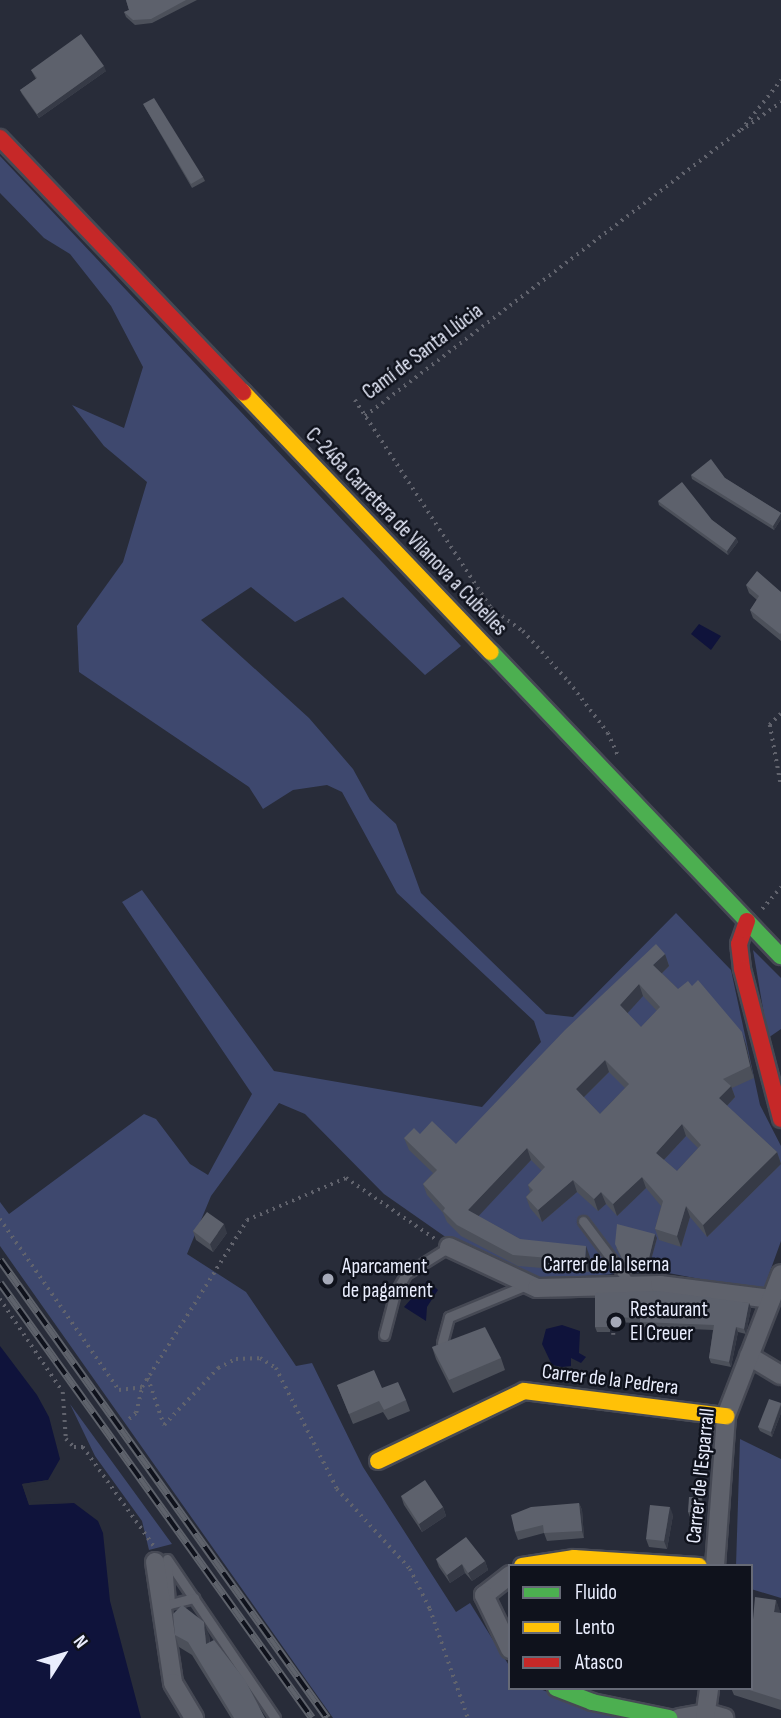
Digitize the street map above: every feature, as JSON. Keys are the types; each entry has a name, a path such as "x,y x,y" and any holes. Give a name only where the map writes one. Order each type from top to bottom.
{"main road":[{"name":"C-246a Carretera de Vilanova a Cubelles","path":"0,138 781,956"},
{"path":"747,921 738,944 742,968 781,1119"},
{"name":"Carrer de la Pedrera","path":"378,1461 524,1391 726,1416"},
{"path":"535,1564 574,1558 668,1564"},
{"path":"561,1690 592,1702 669,1718"}],"street":[{"name":"Carrer de la Iserna","path":"449,1247 524,1286 567,1290 660,1285 771,1299"},
{"name":"Carrer de l'Esparrall","path":"715,1564 726,1416 781,1274"},
{"path":"748,1356 781,1375"},
{"path":"161,1561 173,1684 194,1718"},
{"path":"508,1577 484,1595 508,1645"},
{"path":"679,1718 712,1716 709,1690"}],"lane":[{"path":"583,1221 632,1286"},
{"path":"384,1335 395,1293 406,1275 449,1247"},
{"path":"442,1343 449,1317 524,1286"},
{"path":"161,1561 170,1604 194,1598"},
{"path":"161,1561 194,1598 275,1718"}],"path":[{"name":"Camí de Santa Llúcia","path":"609,777 619,751 608,733 523,631 491,608 365,416 741,131 781,80"},
{"path":"741,131 781,102"},
{"path":"355,400 365,416"},
{"path":"781,714 770,725 781,785"},
{"path":"747,921 781,887"},
{"path":"129,1419 136,1413 142,1387 247,1220 346,1178 449,1247"},
{"path":"0,1219 119,1390 142,1387"},
{"path":"0,1299 63,1392 66,1439 74,1447 83,1447 154,1545 161,1561"},
{"path":"613,1314 613,1335"},
{"path":"148,1378 164,1425 218,1368 236,1359 260,1358 276,1368 337,1489 410,1569 430,1609 468,1718"}],"shaded area":[{"path":"0,156 461,646 425,675 343,597 295,622 251,587 201,620 309,718 353,769 370,800 396,824 421,893 546,1014 573,1017 676,913 731,970 760,1105 781,1146 781,1241 763,1291 658,1271 528,1280 457,1245 384,1194 305,1114 279,1103 211,1196 187,1254 246,1292 296,1366 312,1363 363,1467 456,1612 470,1603 508,1664 508,1690 542,1690 619,1718 333,1718 0,1246 0,1202 9,1214 144,1114 156,1119 190,1164 208,1175 252,1094 122,902 142,890 274,1071 482,1107 541,1042 534,1021 397,893 342,792 327,785 293,790 263,809 249,787 79,672 77,626 123,562 147,482 104,446 72,405 124,428 143,367 111,306 70,254 44,238 0,193"},
{"path":"699,624 721,636 711,650 691,634"},
{"path":"753,950 781,978 781,1029 768,1038"},
{"path":"428,1280 438,1290 427,1307 426,1321 404,1307"},
{"path":"562,1325 580,1331 579,1353 586,1357 581,1363 571,1358 571,1366 552,1365 542,1344 546,1329"},
{"path":"0,1346 37,1395 49,1417 60,1459 48,1480 22,1484 29,1504 74,1503 98,1521 103,1533 110,1601 141,1718 0,1718"},
{"path":"70,1404 172,1544 149,1550 142,1521 95,1456"},
{"path":"740,1439 781,1459 781,1598 753,1590 753,1564 736,1564"}],"pier":[{"path":"52,1480 26,1487 31,1501 74,1503 29,1505 22,1484"}],"building":[{"path":"126,0 186,0 151,19 133,20 124,12 129,10"},
{"path":"81,34 104,66 37,114 20,90 37,78 31,70"},
{"path":"154,98 203,177 191,184 143,104"},
{"path":"711,459 725,478 781,513 773,526 691,475"},
{"path":"682,482 712,520 736,538 727,551 658,501"},
{"path":"757,571 781,592 780,634 750,610 759,596 746,585"},
{"path":"656,944 665,954 653,965 678,989 688,981 692,986 698,980 742,1032 750,1066 723,1079 731,1086 719,1098 777,1152 703,1225 686,1206 677,1236 655,1229 663,1201 642,1177 613,1204 601,1192 594,1199 573,1180 538,1210 526,1197 533,1190 528,1185 545,1167 527,1148 468,1210 520,1239 586,1246 585,1261 513,1255 457,1225 423,1184 437,1170 404,1138 414,1128 420,1134 432,1121 456,1144 565,1030","holes":["639,984 660,1007 641,1027 620,1005","605,1060 629,1084 600,1114 576,1089","682,1124 701,1145 677,1171 656,1153"]},
{"path":"207,1212 224,1224 210,1244 193,1231"},
{"path":"617,1224 655,1234 647,1266 624,1262 615,1244"},
{"path":"658,1291 749,1303 744,1329 736,1327 729,1362 709,1358 714,1325 640,1322 640,1318 608,1317 608,1327 595,1327 595,1293"},
{"path":"485,1327 501,1358 449,1380 432,1347"},
{"path":"374,1370 382,1388 398,1382 406,1400 384,1410 379,1401 349,1414 337,1385"},
{"path":"769,1399 781,1403 771,1432 758,1427"},
{"path":"425,1480 443,1507 419,1524 401,1496"},
{"path":"689,1497 702,1497 701,1513 688,1512"},
{"path":"579,1503 582,1531 544,1533 543,1525 515,1532 511,1515 531,1507"},
{"path":"650,1505 670,1507 664,1541 646,1539"},
{"path":"466,1537 485,1561 468,1573 462,1564 447,1575 436,1559"},
{"path":"755,1597 776,1600 774,1612 781,1613 781,1700 749,1690 753,1690"},
{"path":"182,1605 204,1622 206,1644 214,1640 245,1680 265,1718 234,1718 188,1642 175,1635 173,1614"}],"railway":[{"path":"0,1260 327,1718"},
{"path":"0,1283 312,1718"}],"traffic: fast":[{"path":"491,652 781,956"},
{"path":"561,1690 592,1702 669,1718"}],"traffic: slow":[{"path":"243,392 491,652"},
{"path":"378,1461 524,1391 726,1416"},
{"path":"535,1564 574,1558 668,1564"}],"traffic: jam":[{"path":"0,138 243,392"},
{"path":"747,921 739,944 742,969 781,1119"}],"place":[{"name":"Aparcament de pagament","path":"328,1279"},
{"name":"Restaurant El Creuer","path":"616,1322"}]}
